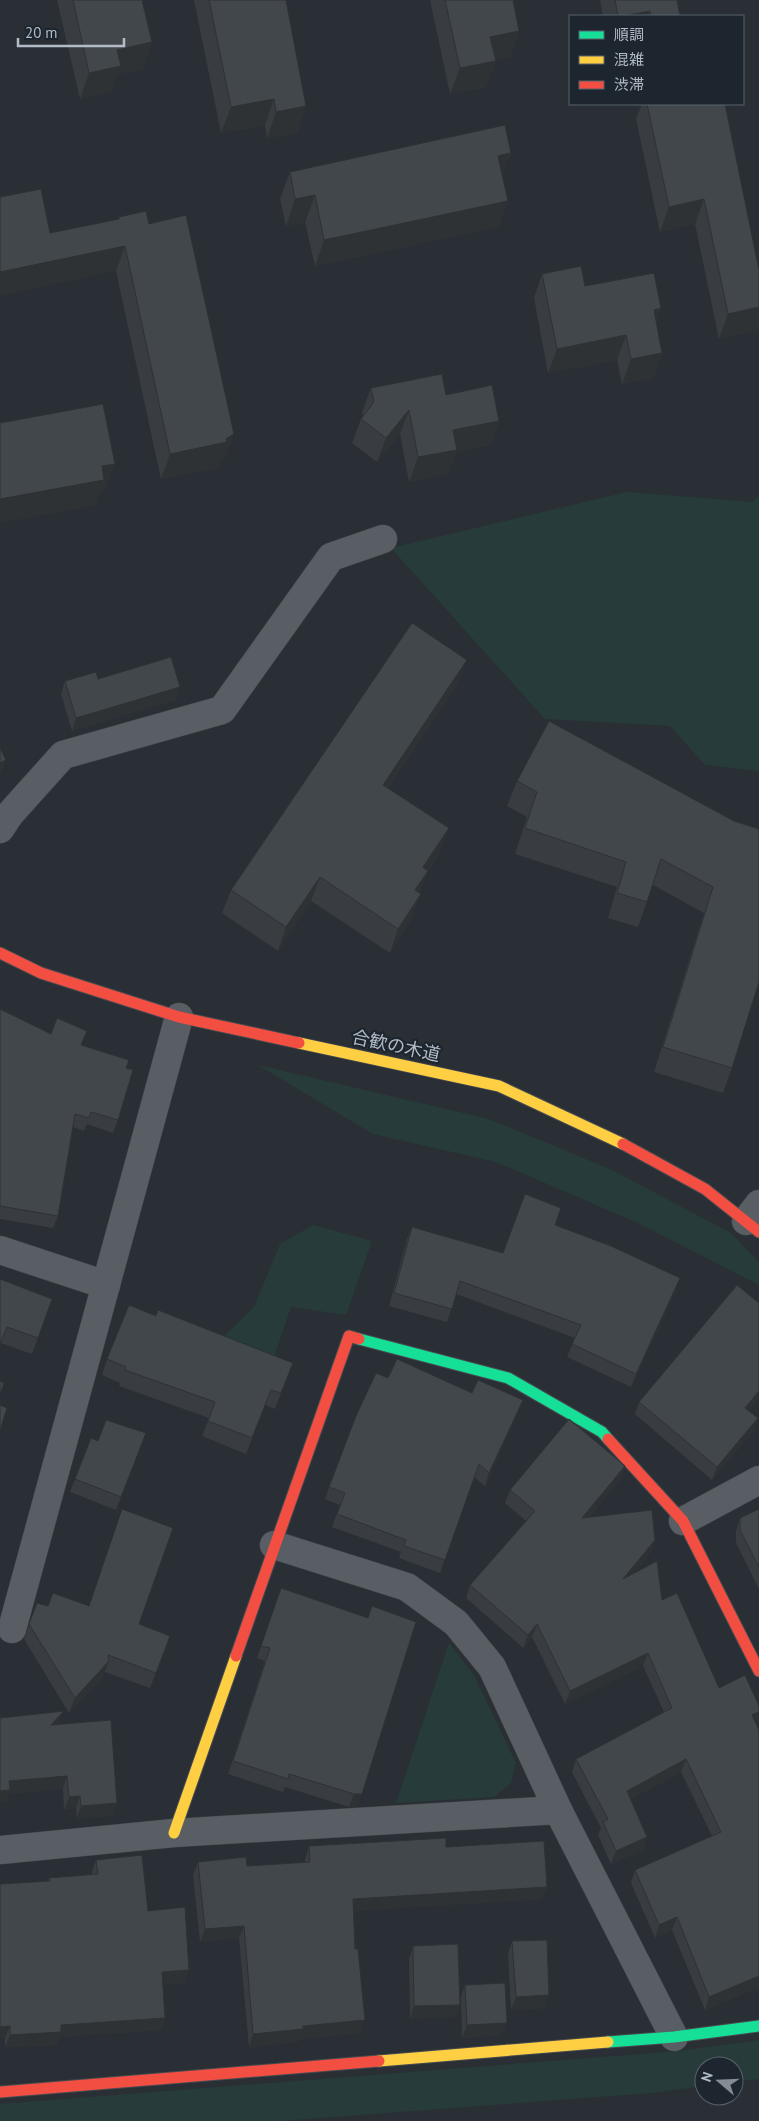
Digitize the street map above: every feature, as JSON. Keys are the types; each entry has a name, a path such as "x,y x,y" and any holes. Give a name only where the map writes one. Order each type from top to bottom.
{"street":[{"path":"0,829 10,814 63,755 222,710 331,557 383,539"},
{"name":"合歓の木道","path":"0,952 41,973 178,1016 499,1086 620,1143 755,1219"},
{"path":"12,1629 178,1016"},
{"path":"0,1250 106,1285"},
{"path":"174,1833 349,1336 508,1378 602,1432 683,1521 759,1671"},
{"path":"683,1521 759,1480"},
{"path":"274,1545 407,1587 456,1623 492,1667 558,1810 674,2037"},
{"path":"0,1850 174,1833 558,1810"},
{"path":"0,2092 674,2037 759,2026"}],"green space":[{"path":"627,492 753,502 759,495 759,771 705,765 670,726 545,719 391,548"},
{"path":"258,1065 489,1119 610,1169 731,1233 759,1262 759,1285 638,1223 496,1162 373,1134"},
{"path":"313,1225 372,1241 346,1315 291,1307 272,1363 215,1345 254,1307 280,1244"},
{"path":"449,1643 474,1675 516,1763 511,1783 494,1797 396,1803"},
{"path":"759,2040 759,2079 744,2081 744,2056 694,2056 694,2087 651,2093 280,2121 0,2121 0,2104 679,2051"}],"building":[{"path":"73,0 142,0 152,42 117,50 121,66 89,73"},
{"path":"209,0 286,0 306,106 276,112 274,99 231,107"},
{"path":"445,0 513,0 519,31 490,37 496,61 460,68"},
{"path":"615,0 677,0 680,15 651,15 650,11 618,15"},
{"path":"647,105 725,105 759,270 759,307 728,314 704,199 669,207"},
{"path":"505,125 511,153 498,156 508,201 324,240 315,195 295,199 290,172"},
{"path":"41,189 50,233 119,219 119,217 146,211 149,224 186,215 234,434 226,439 227,442 170,454 125,246 0,272 0,197"},
{"path":"581,266 585,286 654,273 661,308 654,310 662,353 631,359 626,335 557,349 542,274"},
{"path":"442,374 446,395 492,385 499,421 453,430 457,450 418,457 409,410 386,438 361,419 374,402 371,388"},
{"path":"103,404 115,464 102,466 104,480 0,499 0,423"},
{"path":"412,623 467,660 383,785 449,828 423,867 428,871 415,890 421,894 398,929 320,877 286,927 231,890"},
{"path":"171,657 180,687 76,718 65,681 96,672 98,679"},
{"path":"549,721 734,821 759,829 759,982 732,1068 663,1047 713,887 661,859 647,902 617,893 626,862 525,828 537,792 517,781"},
{"path":"0,748 6,760 0,763"},
{"path":"0,1009 51,1034 57,1018 87,1031 81,1045 129,1060 126,1068 133,1070 118,1120 91,1112 89,1118 75,1114 58,1216 0,1206"},
{"path":"525,1194 561,1208 555,1225 611,1246 680,1278 636,1374 572,1344 581,1325 460,1281 452,1309 394,1293 412,1227 503,1253"},
{"path":"0,1279 52,1299 38,1338 7,1327 0,1344"},
{"path":"737,1285 759,1303 759,1391 745,1408 758,1418 717,1467 639,1402"},
{"path":"129,1305 156,1316 158,1310 293,1363 281,1393 271,1390 252,1438 208,1421 215,1402 125,1370 126,1367 107,1359"},
{"path":"397,1359 472,1393 478,1380 523,1400 489,1473 479,1464 445,1560 404,1546 406,1540 337,1514 345,1493 329,1487 356,1416 376,1373 388,1378"},
{"path":"0,1381 4,1383 0,1395"},
{"path":"0,1405 7,1408 0,1431"},
{"path":"569,1419 625,1466 582,1518 652,1510 655,1540 623,1579 657,1561 662,1600 677,1593 719,1688 745,1675 759,1706 759,1712 752,1715 759,1730 759,1976 709,1997 677,1917 659,1925 635,1870 721,1832 686,1759 627,1791 647,1837 616,1851 603,1822 608,1819 576,1759 672,1708 648,1653 570,1691 537,1624 528,1635 470,1585 535,1511 510,1490"},
{"path":"106,1420 146,1433 121,1497 75,1479 91,1438 98,1441"},
{"path":"122,1509 173,1528 139,1624 170,1636 156,1673 108,1655 109,1661 75,1698 29,1624 37,1603 48,1606 53,1593 89,1606"},
{"path":"759,1509 759,1567 740,1530 740,1518"},
{"path":"281,1588 368,1618 372,1606 416,1622 362,1794 354,1794 289,1774 288,1779 233,1761 270,1648 261,1646"},
{"path":"64,1711 51,1725 111,1720 117,1803 81,1806 80,1796 69,1797 67,1776 9,1781 10,1790 0,1791 0,1718"},
{"path":"446,1838 446,1847 544,1841 547,1887 353,1899 355,1949 358,1949 365,2020 303,2026 303,2029 253,2034 244,1926 205,1929 198,1862 246,1857 247,1866 310,1862 309,1846"},
{"path":"142,1855 148,1911 185,1907 189,1970 162,1972 165,2018 61,2025 61,2032 10,2035 10,2026 0,2027 0,1884 50,1881 49,1878 98,1874 96,1860"},
{"path":"547,1940 549,1995 516,1997 512,1941"},
{"path":"458,1944 460,2005 414,2006 413,1946"},
{"path":"505,1983 507,2023 467,2025 465,1985"}],"traffic: fast":[{"path":"359,1339 508,1378 602,1432 608,1439"},
{"path":"608,2042 674,2037 759,2026"}],"traffic: slow":[{"path":"299,1043 499,1086 623,1144"},
{"path":"174,1833 236,1656"},
{"path":"379,2061 608,2042"}],"traffic: jam":[{"path":"0,953 41,973 179,1017 299,1043"},
{"path":"623,1144 705,1189 759,1232"},
{"path":"236,1656 349,1336 359,1339"},
{"path":"608,1439 683,1521 759,1671"},
{"path":"0,2092 379,2061"}]}
